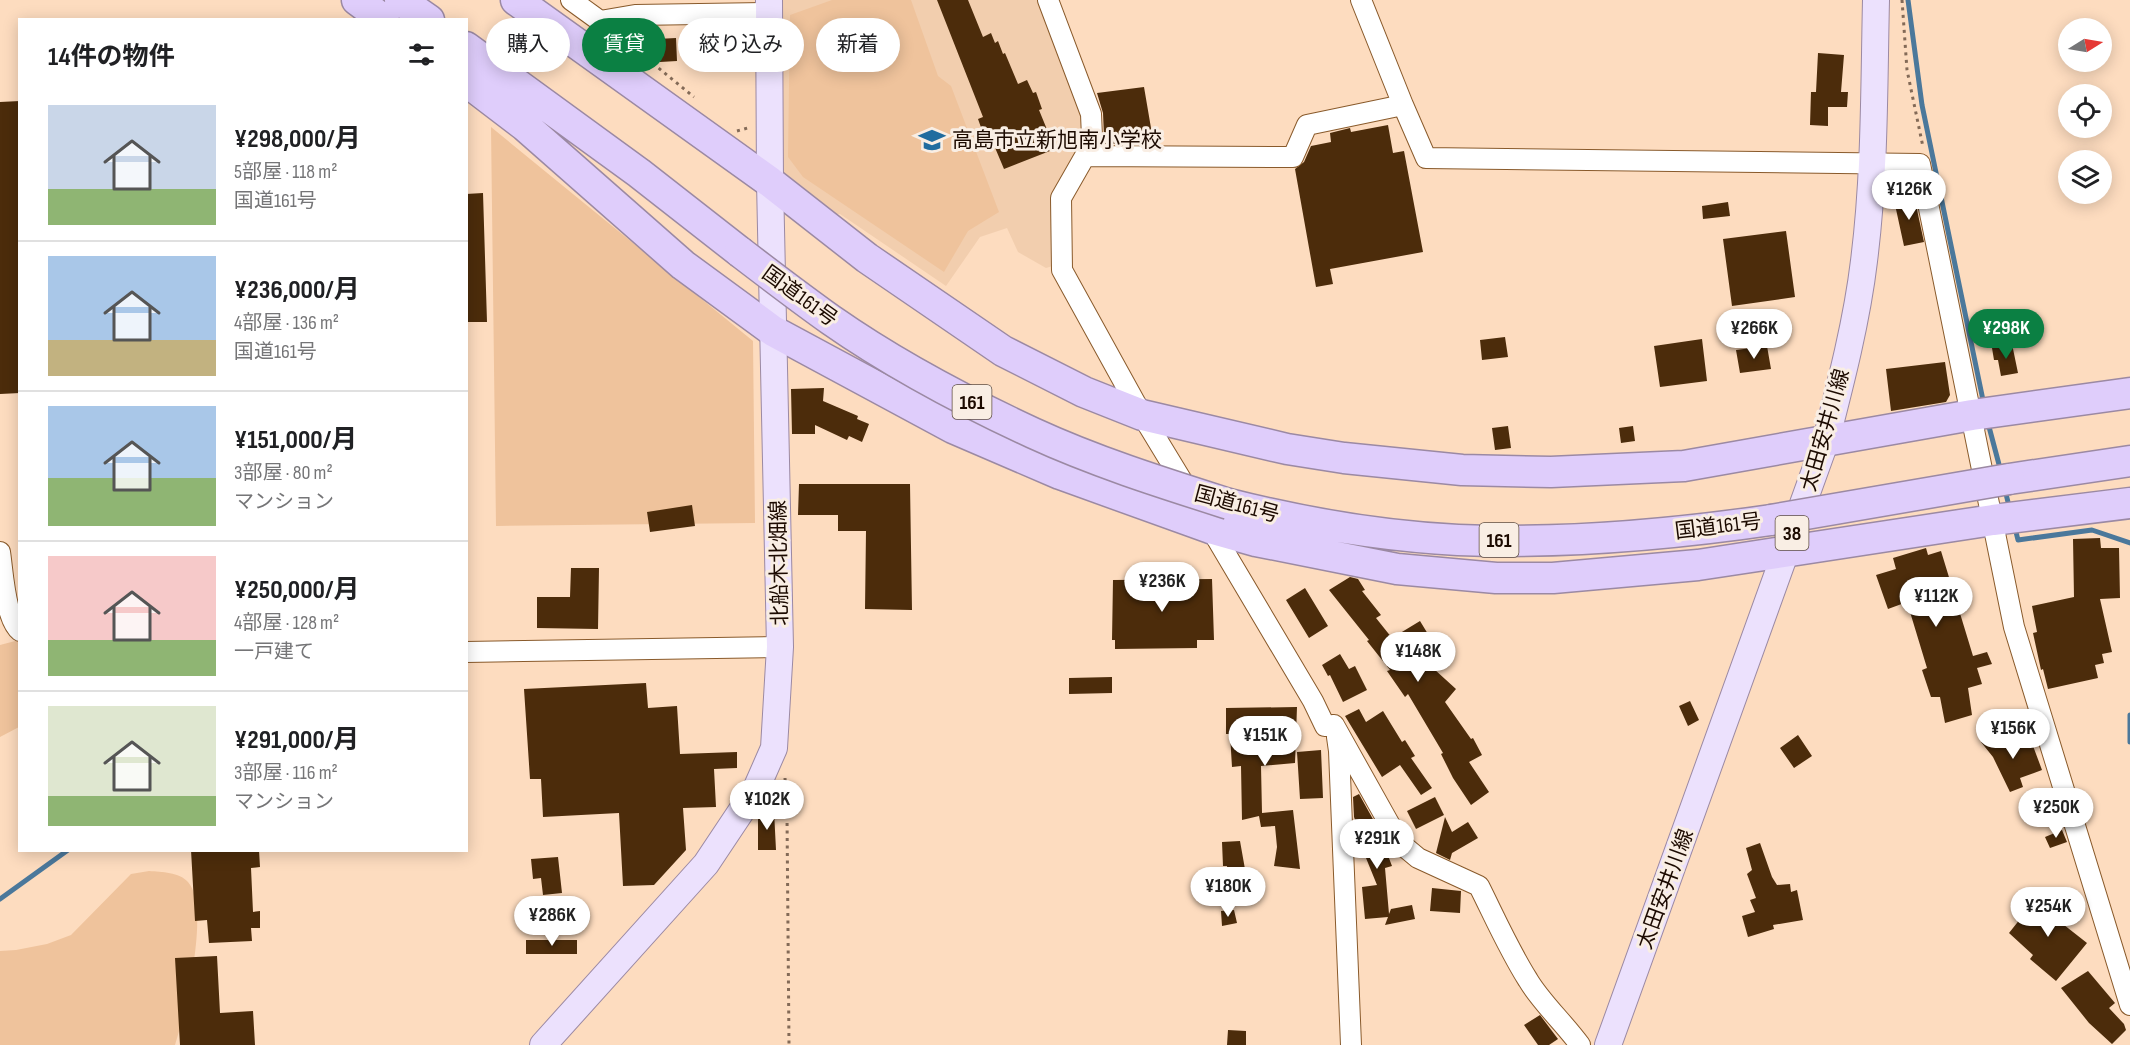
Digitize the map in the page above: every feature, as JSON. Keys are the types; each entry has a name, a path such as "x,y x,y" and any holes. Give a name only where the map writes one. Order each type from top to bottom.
{"highway":[{"path":"357,0 381,18"},
{"path":"400,0 426,18"},
{"path":"516,0 770,182 867,258 1003,351 1084,392 1142,415 1287,449 1344,458 1462,470 1551,472 1684,466 1972,415 2130,393"},
{"name":"国道161号","path":"468,48 639,172 832,321 916,372 1034,433 1153,480 1229,504 1314,523 1458,540 1517,541 1613,537 1771,520 2035,474 2130,461"},
{"path":"468,83 525,126 683,265 773,331 953,428 1060,474 1210,528 1300,551 1397,570 1497,578 1552,578 1698,565 1993,520 2130,503"}],"main road":[{"name":"太田安井川線","path":"1608,1045 1826,440 1841,381 1864,261 1873,163 1876,0"},
{"name":"北船木北畑線","path":"543,1045 705,864 756,789 774,748 780,647 769,123 770,6"}],"street":[{"path":"571,0 596,18"},
{"path":"1048,0 1091,114 1092,137 1085,156 1061,198 1062,270 1142,415 1314,701 1324,726 1334,725"},
{"path":"1360,0 1426,158 1920,164 2014,627 2130,1005"},
{"path":"618,18 770,6"},
{"path":"1085,156 1293,157 1307,125 1402,105"},
{"path":"0,552 7,600 14,627 18,630"},
{"path":"468,652 780,647"},
{"path":"1334,725 1339,751 1351,1045"},
{"path":"1334,725 1400,843 1418,858 1479,886 1529,982 1580,1045"}],"path":[{"path":"1902,0 1907,70 1923,148 1920,164"},
{"path":"663,72 700,102"},
{"path":"736,131 769,123"},
{"path":"774,748 784,773 787,815 789,1045"}],"shaded area":[{"name":"高島市立新旭南小学校","path":"779,0 1039,0 1086,128 1056,265 1046,268 1018,252 1007,228 980,237 946,286 840,214 826,216 784,185 778,108 778,72 804,72 804,18 779,18"},
{"path":"832,0 911,0 938,76 951,86 999,212 968,231 944,272 803,177 788,157 789,72 804,72 804,18 790,18 790,15"},
{"path":"491,127 753,341 755,523 496,526"},
{"path":"18,640 18,728 0,737 0,645"},
{"path":"149,871 170,873 188,882 194,895 197,914 197,937 190,986 175,1045 0,1045 0,951 47,944 71,935 131,874"}],"building":[{"path":"937,0 968,0 983,37 991,33 995,43 998,41 1003,54 1005,53 1018,84 1027,80 1033,93 1036,92 1042,109 1039,110 1055,149 1004,169 988,131 983,133 978,119 983,117"},
{"path":"676,38 677,61 666,62 666,39"},
{"path":"1818,53 1844,55 1841,92 1848,92 1847,107 1828,107 1828,126 1810,125 1811,92 1816,92"},
{"path":"1144,87 1151,128 1150,144 1102,144 1103,113 1097,93"},
{"path":"18,101 18,393 0,394 0,102"},
{"path":"1388,125 1393,153 1404,151 1423,252 1330,269 1333,284 1316,287 1295,169 1304,162 1311,146 1331,142 1330,133 1350,128 1351,132"},
{"path":"483,193 487,322 468,322 468,194"},
{"path":"1914,196 1924,242 1904,246 1894,200"},
{"path":"1728,202 1730,216 1703,219 1702,206"},
{"path":"1786,231 1795,297 1732,306 1723,239"},
{"path":"1505,337 1508,357 1482,360 1480,340"},
{"path":"1702,339 1707,381 1660,387 1654,346"},
{"path":"2012,344 2018,373 2001,376 1998,360 1994,360 1992,348"},
{"path":"1767,346 1771,369 1740,373 1736,350"},
{"path":"1945,362 1950,395 1946,402 1891,411 1886,369"},
{"path":"824,388 823,401 858,416 857,419 869,424 862,442 849,436 847,440 815,425 815,434 792,434 791,389"},
{"path":"1508,426 1511,448 1495,450 1492,428"},
{"path":"1633,426 1635,441 1621,443 1619,428"},
{"path":"799,484 910,484 912,610 865,609 866,531 838,531 838,515 798,515"},
{"path":"692,505 695,526 650,532 647,512"},
{"path":"2100,538 2101,548 2119,548 2120,598 2100,599 2112,652 2102,654 2104,663 2095,665 2098,678 2048,689 2043,669 2041,670 2033,633 2037,632 2032,606 2074,597 2073,539"},
{"path":"1926,548 1928,555 1941,551 1973,656 1987,652 1992,664 1977,668 1982,684 1968,688 1972,715 1945,723 1940,697 1931,697 1922,670 1927,668 1907,602 1888,609 1876,575 1896,569 1893,558"},
{"path":"571,568 599,568 598,629 537,628 537,597 570,597"},
{"path":"1350,577 1358,579 1365,590 1362,591 1381,615 1376,618 1392,638 1420,621 1445,662 1434,669 1456,689 1445,702 1471,739 1473,738 1482,755 1469,762 1489,792 1471,805 1453,778 1441,754 1443,753 1408,694 1405,697 1387,671 1390,670 1367,641 1369,640 1329,590"},
{"path":"1212,579 1214,640 1197,640 1197,648 1115,649 1115,640 1112,640 1113,580"},
{"path":"1305,588 1328,626 1309,638 1286,600"},
{"path":"1340,654 1349,669 1355,666 1367,690 1343,702 1330,675 1328,676 1322,665"},
{"path":"1112,677 1112,693 1069,694 1069,678"},
{"path":"646,683 648,708 677,706 680,754 737,752 737,768 714,769 716,807 683,808 686,850 654,885 623,886 619,813 543,817 541,779 530,779 524,689"},
{"path":"1690,701 1699,720 1688,726 1679,706"},
{"path":"1297,707 1295,763 1261,766 1262,813 1293,810 1300,869 1274,866 1277,847 1275,826 1261,827 1259,816 1242,820 1241,766 1232,767 1230,734 1226,734 1226,708"},
{"path":"1359,709 1366,722 1383,711 1402,742 1405,740 1415,756 1411,758 1432,788 1421,795 1400,765 1382,777 1345,716"},
{"path":"2005,734 2009,747 2030,738 2042,770 2020,778 2023,787 2010,792 1993,757 1981,742"},
{"path":"1798,735 1812,756 1794,768 1780,748"},
{"path":"1321,750 1323,798 1300,799 1297,752"},
{"path":"1359,794 1384,839 1382,840 1392,866 1385,868 1389,914 1391,909 1412,905 1415,919 1385,925 1388,917 1365,919 1362,887 1377,885 1354,817 1353,797"},
{"path":"1435,797 1444,815 1416,829 1407,811"},
{"path":"764,810 774,811 776,850 758,850 758,819"},
{"path":"1445,817 1452,832 1468,822 1478,838 1452,853 1450,860 1436,853"},
{"path":"2062,830 2067,842 2050,848 2045,837"},
{"path":"1240,841 1251,903 1231,905 1227,866 1223,866 1222,842"},
{"path":"1760,843 1777,885 1790,884 1791,892 1797,890 1803,920 1773,925 1774,929 1748,937 1742,916 1755,912 1750,900 1756,898 1747,874 1752,870 1746,848"},
{"path":"191,852 259,852 260,867 251,868 253,912 260,911 260,928 251,928 252,941 209,943 207,920 195,921"},
{"path":"558,857 562,893 543,895 541,878 533,879 531,859"},
{"path":"1432,888 1461,891 1460,913 1430,911"},
{"path":"2040,894 2064,915 2059,921 2087,943 2056,981 2030,959 2033,955 2009,933"},
{"path":"1234,910 1237,923 1222,926 1221,911"},
{"path":"526,940 577,940 577,954 526,954"},
{"path":"217,956 220,1013 253,1011 255,1045 180,1045 175,958"},
{"path":"2088,971 2115,1003 2109,1008 2124,1024 2126,1030 2112,1044 2089,1023 2061,988"},
{"path":"1540,1015 1558,1039 1549,1045 1538,1045 1524,1025"},
{"path":"1228,1030 1246,1031 1246,1045 1227,1045"}],"waterway":[{"path":"1908,0 1922,105 1984,405"},
{"path":"1988,423 2001,472"},
{"path":"2005,490 2010,510"},
{"path":"2015,528 2018,540 2092,530 2130,543"},
{"path":"2130,715 2130,742"},
{"path":"0,899 65,852"}],"place":[{"name":"高島市立新旭南小学校","path":"932,140"}]}
